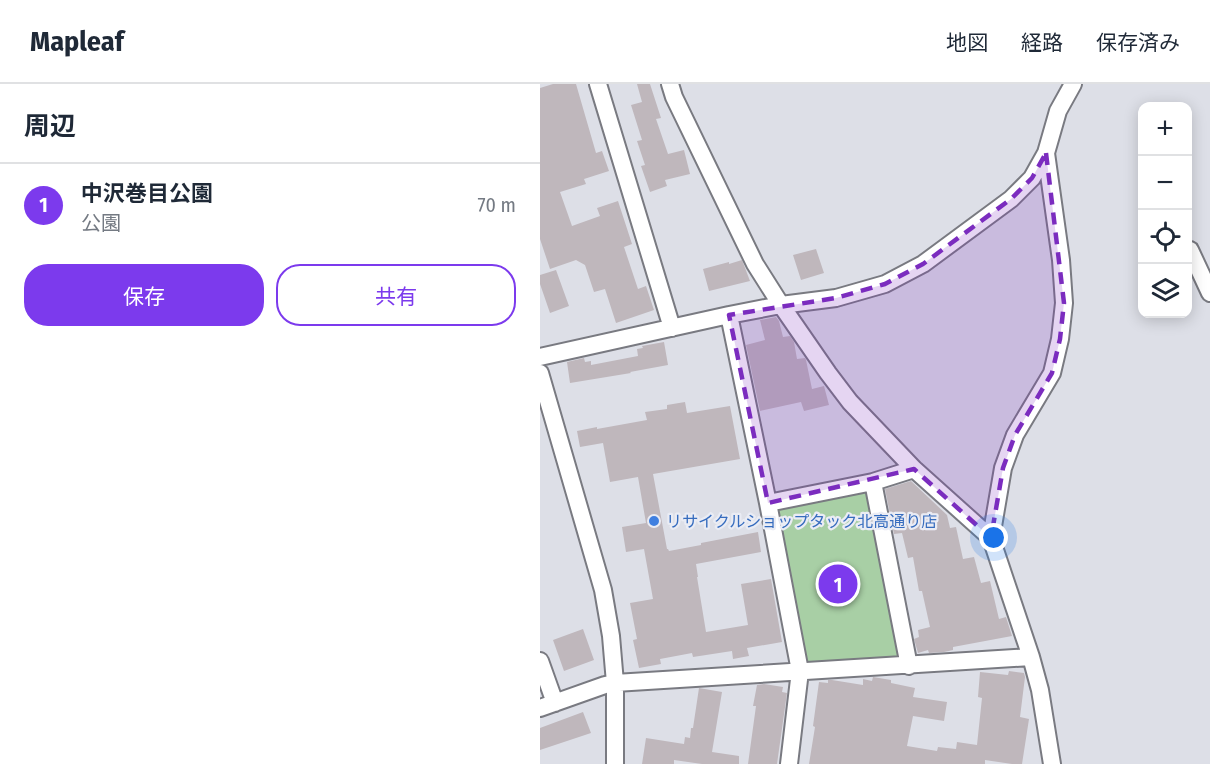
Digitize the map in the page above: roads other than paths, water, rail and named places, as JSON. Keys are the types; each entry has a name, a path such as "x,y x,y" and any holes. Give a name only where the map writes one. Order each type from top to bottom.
{"street":[{"path":"598,84 672,328"},
{"path":"670,84 674,97 755,264 781,305 850,402 914,469 991,538"},
{"path":"540,357 729,315 836,298 885,284 923,264 1011,199 1032,178 1046,153 1058,111 1073,84"},
{"path":"1046,153 1064,303 1060,339 1052,373 1015,435 1003,468 991,538 1040,690 1052,764"},
{"path":"1192,254 1210,293"},
{"path":"729,315 800,671 789,764"},
{"path":"540,373 603,590 611,636 615,683 615,764"},
{"path":"768,503 873,482 914,469"},
{"path":"873,482 909,666"},
{"path":"540,661 547,706 615,683 1031,657"}],"place":[{"name":"リサイクルショップタック北高通り店","path":"654,521"},
{"name":"中沢巻目公園","path":"838,584"}]}
